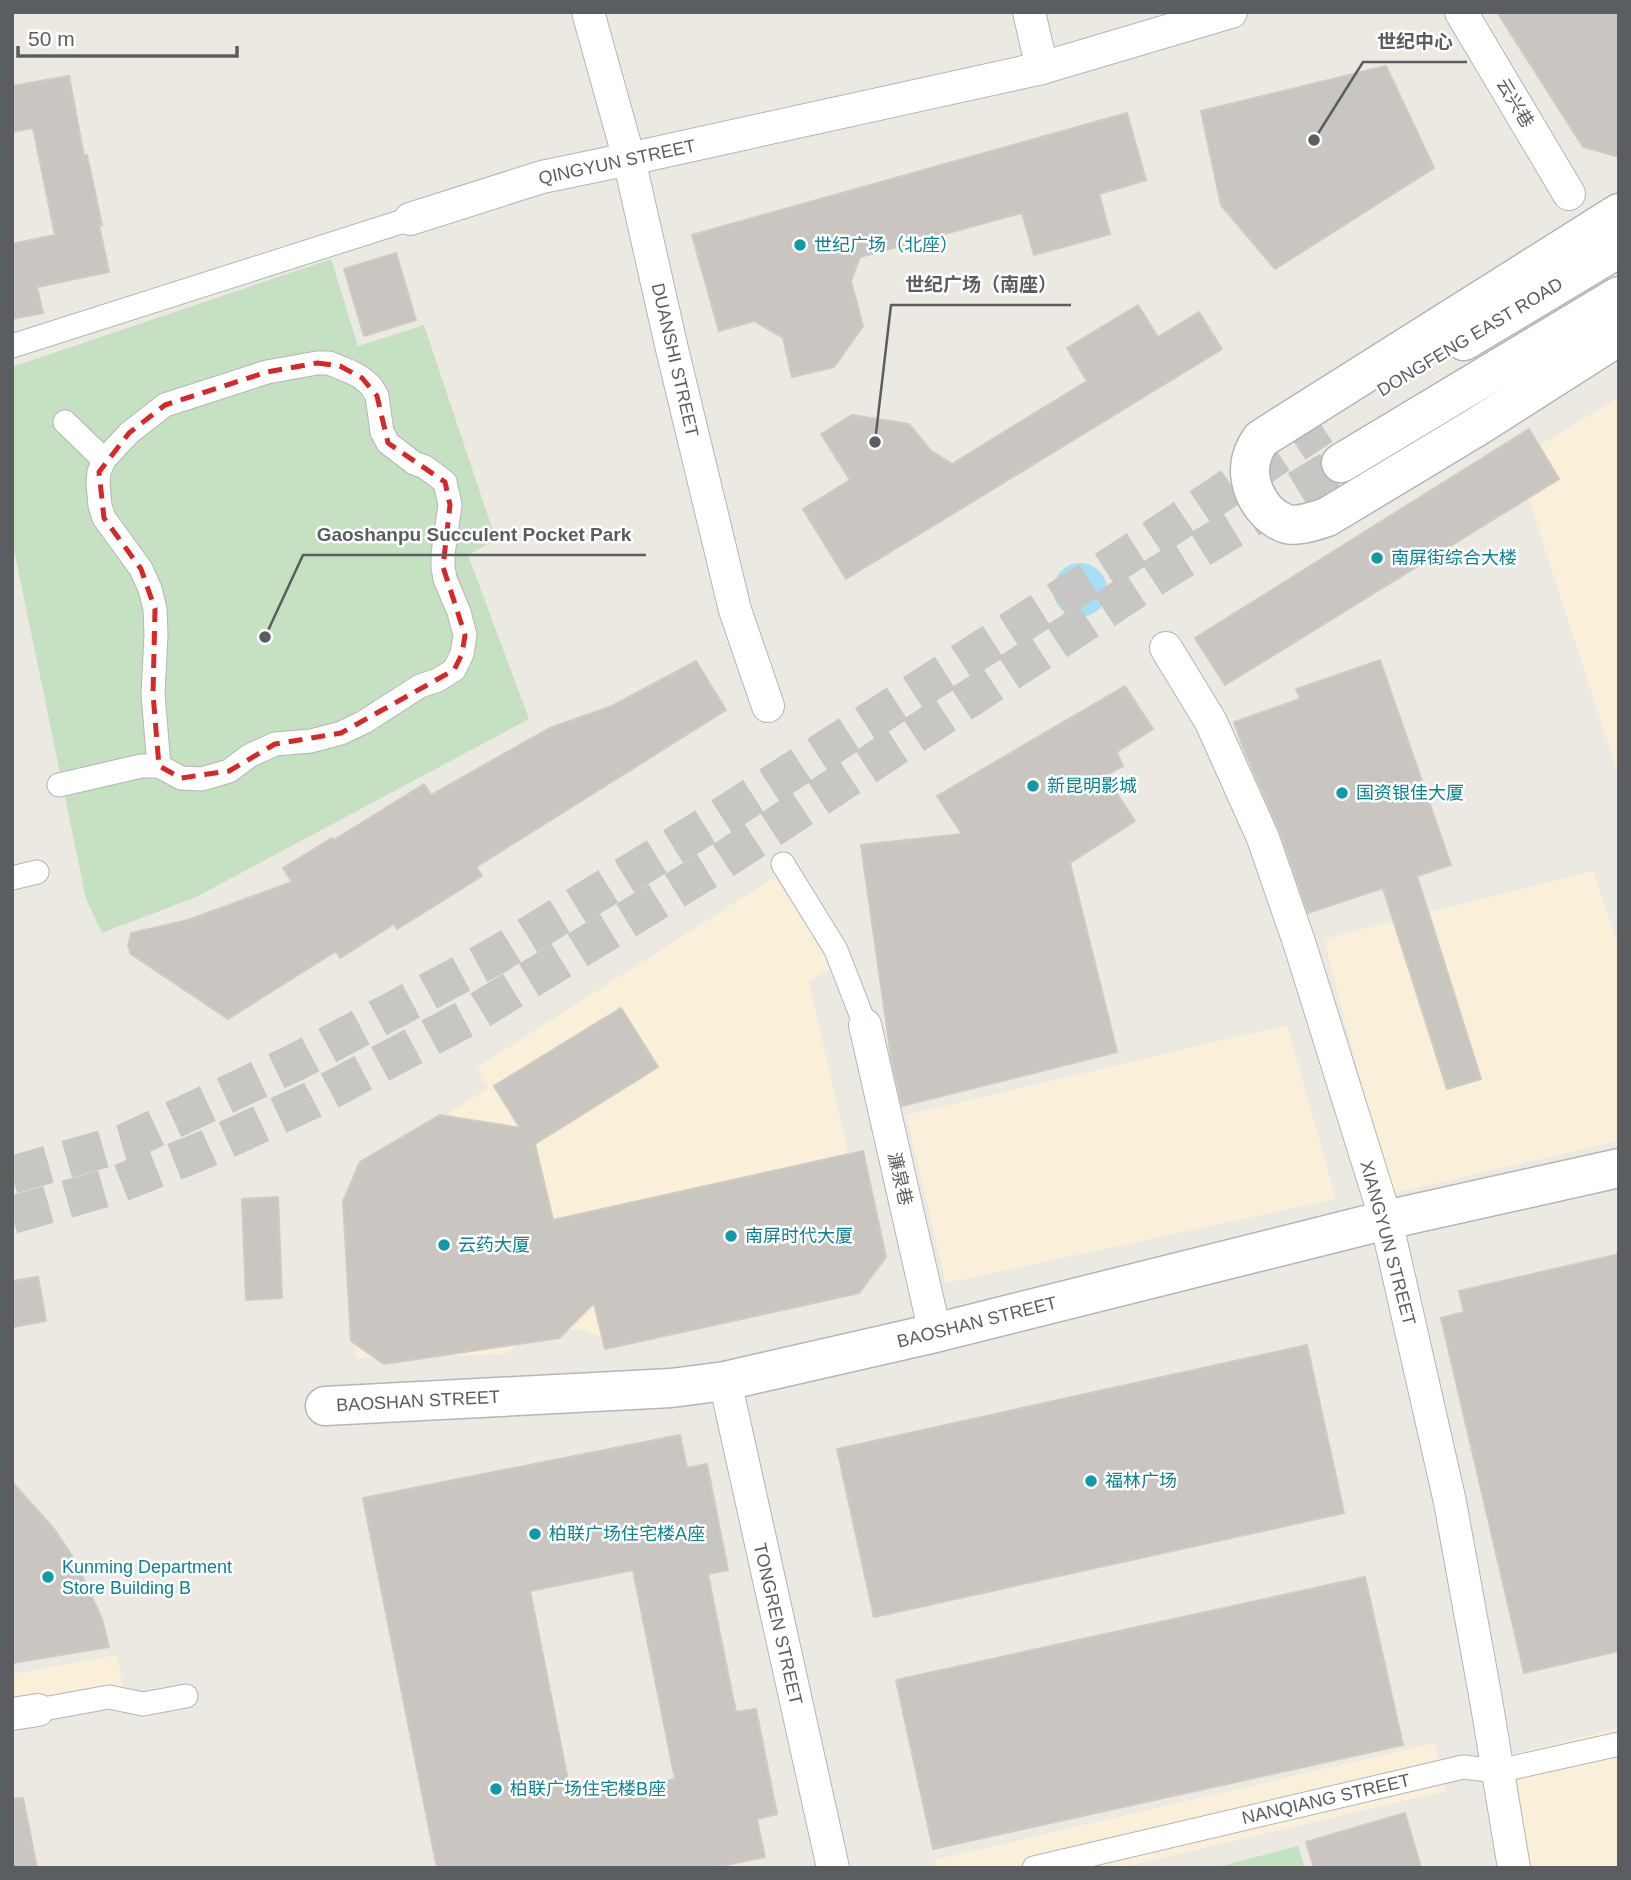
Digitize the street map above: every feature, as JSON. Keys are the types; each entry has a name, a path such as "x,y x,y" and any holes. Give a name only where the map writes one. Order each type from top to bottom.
{"main road":[{"path":"1619,213 1261,439 1253,453 1250,468 1257,498 1266,511 1285,524 1304,523 1327,517 1517,402 1619,336"},
{"name":"DONGFENG EAST ROAD","path":"1322,426 1619,248"},
{"path":"1341,463 1619,296"},
{"name":"BAOSHAN STREET","path":"325,1406 671,1388 725,1381 934,1334 1386,1220 1619,1168"}],"street":[{"name":"DUANSHI STREET","path":"588,12 629,159 732,597 768,706"},
{"path":"1029,12 1042,68"},
{"name":"QINGYUN STREET","path":"12,346 542,177 1042,68 1231,12"},
{"name":"云兴巷","path":"1461,12 1569,194"},
{"path":"59,785 141,766 159,766 181,778 202,779 229,771 249,756 275,744 310,741 341,733 364,722 420,686 438,680 454,670 462,654 465,635 443,567 450,505 445,482 388,443 382,432 377,396 371,386 340,366 317,363 267,372 165,405 129,433 104,460 98,483 104,518 141,569 155,609 153,694 159,766"},
{"path":"65,422 104,460"},
{"name":"XIANGYUN STREET","path":"1166,648 1211,722 1263,838 1300,945 1386,1220 1450,1502 1514,1868"},
{"path":"783,864 836,950 865,1025"},
{"path":"12,878 37,872"},
{"name":"濂泉巷","path":"865,1025 934,1334"},
{"name":"TONGREN STREET","path":"725,1381 833,1868"},
{"path":"25,1712 109,1697 143,1704 186,1696"},
{"name":"NANQIANG STREET","path":"1034,1868 1463,1767 1498,1771 1619,1744"}],"highlighted area":[{"path":"317,363 340,366 362,378 377,396 388,443 445,482 450,505 443,567 465,635 462,654 454,670 341,733 275,744 229,771 181,778 159,766 153,694 155,609 141,569 104,518 99,472 129,433 165,405 267,372"}],"shaded area":[{"path":"1619,397 1619,777 1516,460"},
{"path":"1593,871 1619,947 1619,1141 1389,1194 1324,939"},
{"path":"775,877 833,967 809,982 848,1153 575,1215 603,1339 584,1329 557,1329 516,1345 507,1354 356,1358 349,1177 488,1088 476,1068"},
{"path":"1287,1025 1336,1199 946,1283 906,1115"},
{"path":"117,1655 123,1688 12,1708 12,1674"},
{"path":"1619,1728 1619,1868 1523,1868 1505,1756"},
{"path":"1434,1743 1446,1791 1119,1868 936,1868 934,1860"}],"green space":[{"path":"331,259 358,346 424,325 496,540 468,555 529,719 196,897 102,933 86,899 12,540 12,367"},
{"path":"1298,1846 1305,1868 1214,1868"}],"water":[{"path":"1080,563 1099,571 1107,590 1099,609 1080,617 1061,609 1053,590 1061,571"}],"building":[{"path":"1497,12 1619,12 1619,157 1583,147"},
{"path":"1386,66 1434,168 1275,269 1221,205 1201,111"},
{"path":"69,76 84,156 87,155 102,225 99,225 109,272 37,287 43,313 12,319 12,244 55,235 33,128 12,132 12,86"},
{"name":"世纪广场（北座）","path":"1127,113 1146,180 1099,194 1110,234 1034,255 1022,213 860,257 851,281 863,326 834,367 792,377 783,338 754,321 719,331 692,235"},
{"path":"396,253 416,320 364,336 344,269"},
{"path":"1138,305 1158,337 1199,312 1222,349 846,579 803,509 850,480 821,434 852,415 909,424 930,450 952,464 1087,381 1067,348"},
{"name":"南屏街综合大楼","path":"1529,429 1559,479 1225,685 1195,638"},
{"name":"国资银佳大厦","path":"1380,660 1451,865 1417,876 1481,1079 1447,1089 1383,888 1308,913 1280,832 1234,722 1300,699 1296,689"},
{"path":"696,661 726,710 476,867 482,876 397,929 394,924 340,958 336,951 228,1019 131,954 128,946 131,933 188,920 292,882 283,868 424,784 431,795 550,728 612,706"},
{"path":"1125,686 1153,729 1117,752 1123,766 1105,776 1135,821 1070,863 1117,1052 902,1106 891,1057 861,845 962,834 937,796"},
{"path":"621,1008 658,1067 535,1144 553,1220 863,1151 886,1257 859,1293 605,1349 594,1303 559,1338 384,1364 351,1341 343,1201 360,1162 440,1115 520,1128 494,1086"},
{"path":"278,1197 282,1298 246,1300 242,1199"},
{"path":"1619,1254 1619,1651 1524,1673 1441,1318 1464,1312 1459,1291"},
{"path":"38,1277 46,1321 12,1327 12,1281"},
{"name":"福林广场","path":"1307,1345 1344,1513 874,1617 837,1449"},
{"path":"680,1435 687,1468 707,1464 728,1570 708,1574 736,1712 756,1709 777,1814 757,1819 765,1857 711,1868 437,1868 363,1498","holes":["633,1570 675,1779 572,1800 530,1591"]},
{"name":"Kunming Department Store Building B","path":"12,1482 55,1530 76,1562 102,1619 109,1647 12,1663"},
{"path":"1365,1577 1403,1745 933,1849 896,1680"},
{"path":"23,1798 37,1868 12,1868 12,1799"},
{"path":"1405,1813 1421,1868 1314,1868 1306,1842"}],"tunnel":[{"path":"12,1175 124,1143 298,1061 495,956 716,820 1139,548 1322,426"},
{"path":"12,1215 113,1186 204,1150 310,1101 467,1018 716,865 1156,576 1341,463"}],"place":[{"name":"世纪中心","path":"1314,140"},
{"name":"世纪广场（北座）","path":"800,245"},
{"name":"世纪广场（南座）","path":"875,442"},
{"name":"南屏街综合大楼","path":"1377,558"},
{"name":"Gaoshanpu Succulent Pocket Park","path":"265,637"},
{"name":"新昆明影城","path":"1033,786"},
{"name":"国资银佳大厦","path":"1342,793"},
{"name":"南屏时代大厦","path":"731,1236"},
{"name":"云药大厦","path":"444,1245"},
{"name":"福林广场","path":"1091,1481"},
{"name":"柏联广场住宅楼A座","path":"535,1534"},
{"name":"Kunming Department Store Building B","path":"48,1577"},
{"name":"柏联广场住宅楼B座","path":"496,1789"}]}
